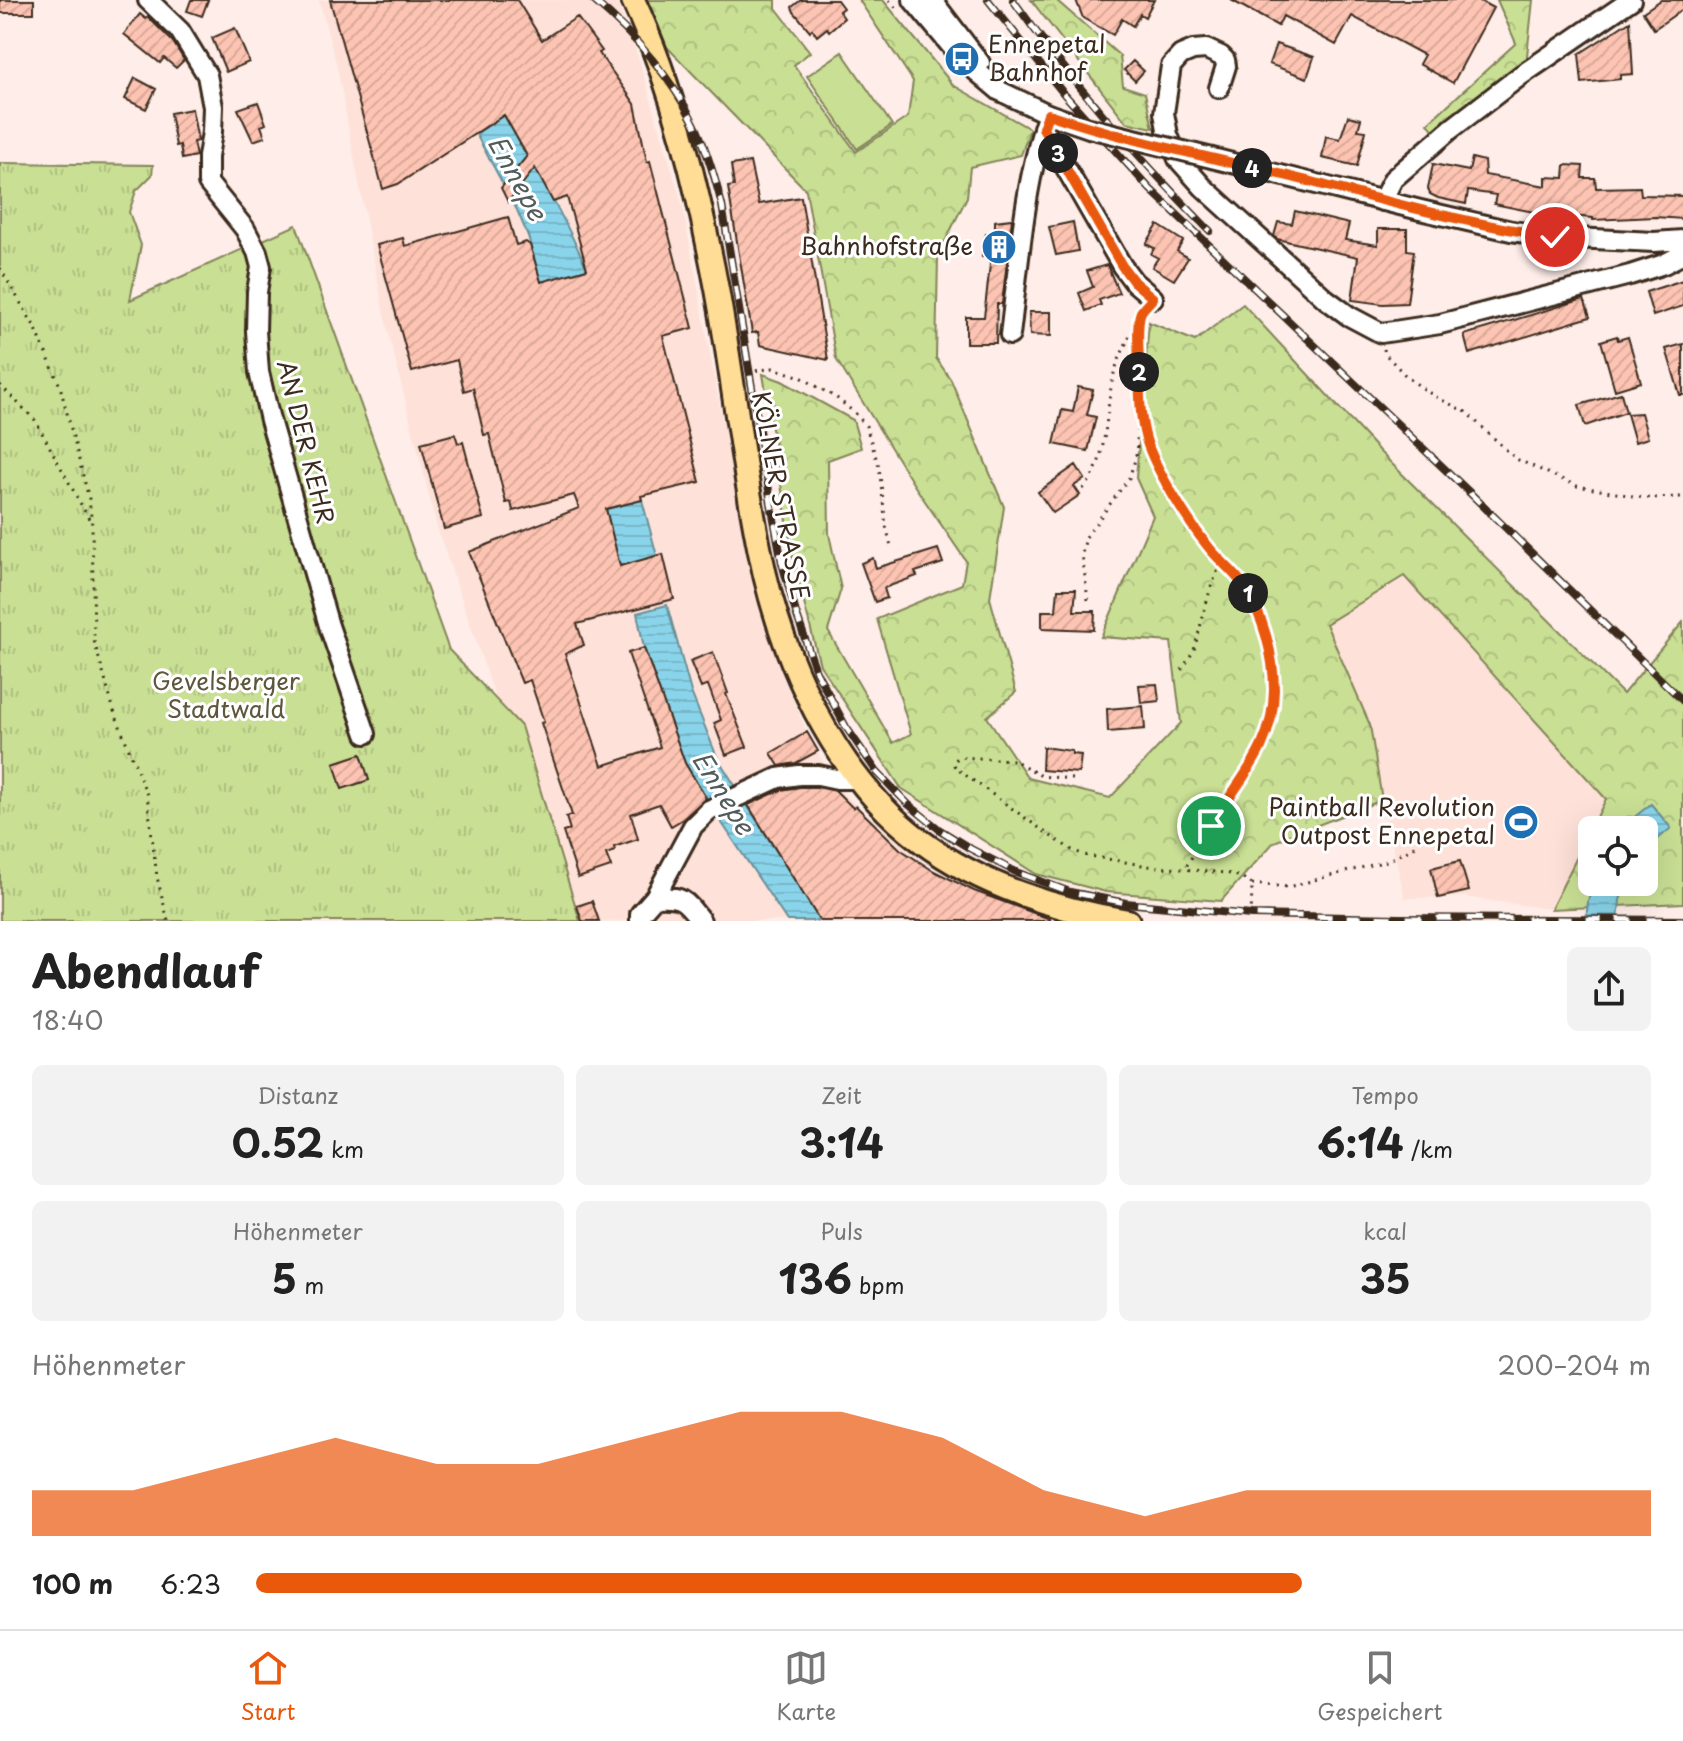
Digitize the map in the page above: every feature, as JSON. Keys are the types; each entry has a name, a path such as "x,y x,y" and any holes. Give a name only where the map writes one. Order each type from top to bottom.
{"main road":[{"name":"KÖLNER STRASSE","path":"633,0 662,69 699,202 717,290 760,554 772,600 806,695 850,769 921,840 952,861 1054,905 1128,921"}],"street":[{"name":"AN DER KEHR","path":"148,0 180,31 207,75 213,107 208,183 245,229 257,252 261,267 256,331 259,372 329,626 366,734"},
{"path":"913,0 962,59 1000,91 1046,121 1212,158 1465,221 1555,237 1654,242 1683,240"},
{"path":"932,0 1000,91"},
{"path":"1382,201 1393,179 1451,129 1520,76 1631,0"},
{"path":"1219,88 1225,60 1206,49 1181,55 1171,66 1164,113 1168,135 1178,159 1203,187 1326,299 1381,333 1440,324 1630,275 1683,254"},
{"path":"1046,121 1122,266 1134,282 1153,298"},
{"path":"1010,335 1032,178 1046,121"},
{"path":"640,921 640,914 655,897 693,826 709,810 778,778 818,775 860,779"},
{"path":"655,897 680,898 701,921"}],"path":[{"path":"0,268 36,329 60,386 89,499 94,641 114,711 147,795 157,877 168,921"},
{"path":"1083,489 1091,481 1099,462 1115,372 1139,315 1153,298"},
{"path":"1088,600 1082,554 1086,537 1129,478 1136,457 1140,409 1139,315"},
{"path":"1381,333 1385,354 1408,378 1466,412 1516,459 1577,486 1644,498 1683,497"},
{"path":"773,368 801,377 838,399 866,426 879,467 891,546"},
{"path":"0,385 35,420 92,525"},
{"path":"1140,409 1146,442 1162,475 1206,545 1246,589 1271,653 1274,690 1271,718 1263,746 1184,870"},
{"path":"1182,670 1194,650 1221,562"},
{"path":"1072,779 1041,776 1014,760 959,757 954,761 957,769 1072,850 1084,855 1226,873 1252,884 1288,887 1387,861 1417,845"},
{"path":"1251,921 1252,884"}],"shaded area":[{"path":"319,0 616,0 639,60 682,204 754,589 784,679 809,736 838,789 929,867 1008,902 1061,921 572,921 437,527 384,314 337,66"},
{"name":"Paintball Revolution Outpost Ennepetal","path":"1404,576 1606,799 1598,816 1578,816 1578,855 1551,909 1466,897 1405,898 1382,800 1370,725 1326,623"}],"green space":[{"path":"647,0 776,0 776,8 810,52 794,65 856,152 908,117 913,81 859,0 883,0 953,85 1030,129 1021,155 970,167 967,197 938,256 936,358 951,380 1004,507 990,598 1016,692 987,717 1028,778 1110,798 1181,723 1171,642 1101,637 1153,516 1136,478 1149,322 1195,341 1243,304 1380,452 1623,694 1683,622 1683,903 1551,909 1578,855 1578,896 1658,896 1658,816 1598,816 1606,799 1404,576 1326,624 1370,725 1382,800 1274,842 1221,901 1106,892 1036,874 901,788 820,665 794,564 763,374 782,381 853,420 861,448 828,460 829,534 841,589 828,631 893,743 911,734 877,619 962,584 966,561 914,485 836,359 806,190 667,47"},
{"path":"1031,0 1056,0 1120,56 1123,86 1145,93 1153,128 1126,122"},
{"path":"1497,0 1533,0 1526,65 1439,138 1428,123 1516,43"},
{"path":"842,52 892,125 857,149 807,76"},
{"name":"Gevelsberger Stadtwald","path":"0,163 153,165 152,175 136,191 129,212 141,245 130,300 296,225 449,650 521,726 580,921 0,921"}],"water":[{"name":"Ennepe","path":"504,115 559,210 587,269 541,282 517,210 476,134"},
{"path":"642,500 657,556 620,566 606,509"},
{"name":"Ennepe","path":"667,605 691,692 717,757 820,921 787,921 685,763 644,648 637,613"},
{"path":"1651,804 1671,828 1658,839 1658,816 1636,816"},
{"path":"1590,896 1622,896 1618,921 1586,921"}],"building":[{"path":"0,0 34,0 34,13 0,13"},
{"path":"191,0 208,0 202,16 187,11"},
{"path":"330,0 517,0 542,40 577,17 635,104 647,162 650,161 693,328 663,336 700,482 641,496 642,500 606,509 620,566 663,554 674,599 577,624 584,645 565,654 602,766 660,747 628,653 644,648 685,763 706,798 671,826 659,804 631,814 638,839 614,847 615,851 606,854 611,867 578,878 563,832 570,830 566,817 572,815 530,680 522,683 469,552 579,508 574,495 513,511 511,502 506,503 489,434 484,435 473,388 464,391 457,360 412,372 377,245 403,238 405,246 508,217 516,245 526,242 530,245 541,282 587,269 567,197 553,202 535,168 508,202 501,188 527,156 504,115 398,184 383,189"},
{"path":"801,0 837,0 843,8 839,11 844,18 829,31 827,28 817,36 794,12 792,7"},
{"path":"1076,0 1154,0 1145,17 1140,14 1133,26 1122,19 1113,35 1083,18"},
{"path":"1231,0 1478,0 1493,8 1453,83 1419,64 1424,55 1352,16 1336,45 1283,16 1278,26"},
{"path":"1661,0 1683,0 1683,9 1654,29 1643,12"},
{"path":"140,14 146,19 148,17 173,42 184,60 176,68 164,58 160,63 124,34"},
{"path":"1630,21 1633,74 1620,75 1620,79 1582,83 1579,54"},
{"path":"235,28 249,62 226,72 212,38"},
{"path":"1276,44 1314,57 1307,78 1269,64"},
{"path":"1133,61 1144,71 1135,81 1124,70"},
{"path":"135,78 156,89 146,109 125,99"},
{"path":"258,102 266,124 261,126 265,137 253,141 238,109"},
{"path":"192,109 198,141 193,142 196,156 182,159 180,145 176,146 170,113"},
{"path":"1348,116 1361,119 1358,130 1366,131 1357,166 1322,158 1326,136 1340,139"},
{"path":"1472,158 1484,161 1485,175 1546,186 1546,177 1564,178 1565,165 1583,166 1582,178 1595,178 1596,188 1640,187 1641,195 1683,196 1683,219 1593,220 1494,204 1496,195 1468,191 1466,204 1430,194 1428,189 1433,164 1469,171"},
{"path":"750,162 759,204 801,197 828,360 760,345 758,332 752,333 728,187 734,186 731,165"},
{"path":"1295,211 1349,224 1345,240 1378,245 1378,229 1407,229 1407,250 1414,251 1407,303 1352,300 1358,257 1277,239 1274,236 1278,222 1292,224"},
{"path":"1012,219 1002,304 997,304 996,343 966,343 966,317 984,317 990,264 989,258 982,257 986,234 995,235 995,221"},
{"path":"1073,222 1078,251 1056,255 1049,227"},
{"path":"1158,225 1183,241 1177,251 1188,258 1174,280 1152,267 1158,258 1151,254 1154,248 1146,244"},
{"path":"1107,265 1119,293 1099,300 1101,305 1086,311 1079,293 1093,287 1087,271"},
{"path":"1683,280 1683,306 1653,316 1646,292"},
{"path":"1584,299 1590,317 1469,354 1464,335"},
{"path":"1029,312 1051,312 1051,336 1030,335"},
{"path":"1617,336 1618,340 1628,337 1641,382 1615,390 1601,341"},
{"path":"1683,344 1683,395 1680,395 1666,349"},
{"path":"1078,387 1093,390 1087,415 1096,417 1088,451 1054,444 1062,410 1073,412"},
{"path":"1621,393 1626,412 1585,426 1579,405"},
{"path":"1641,413 1648,438 1635,442 1627,414"},
{"path":"455,434 458,443 463,442 483,518 444,529 421,443"},
{"path":"1076,465 1085,479 1074,486 1080,495 1053,513 1038,492"},
{"path":"938,549 943,563 915,572 917,576 884,588 887,598 875,602 861,563 873,558 876,568"},
{"path":"1058,589 1076,589 1074,611 1095,611 1094,630 1042,628 1042,611 1056,611"},
{"path":"713,652 747,747 726,755 714,723 721,720 708,685 701,688 690,661"},
{"path":"1157,684 1159,701 1141,703 1139,685"},
{"path":"1143,706 1145,729 1108,732 1107,709"},
{"path":"807,732 818,751 796,763 779,766 771,753"},
{"path":"1043,747 1081,755 1079,773 1042,770"},
{"path":"361,754 369,780 342,789 334,763"},
{"path":"800,787 836,791 900,849 932,870 974,891 1050,921 820,921 748,805 781,790"},
{"path":"1460,861 1469,891 1438,898 1431,868"},
{"path":"592,901 599,921 582,921 577,906"}],"railway":[{"path":"593,0 623,27 662,72 684,105 703,143 722,205 771,503 782,563 796,613 816,671 846,727 877,772 908,804 940,830 1016,872 1070,892 1126,903 1251,915 1683,920"},
{"path":"988,0 1064,94 1150,189 1470,493 1683,701"},
{"path":"1013,0 1107,120 1210,231"}],"place":[{"name":"Ennepetal Bahnhof","path":"962,59"},
{"name":"Bahnhofstraße","path":"999,247"},
{"name":"Paintball Revolution Outpost Ennepetal","path":"1521,822"}],"route":[{"path":"1211,826 1263,746 1271,718 1274,690 1271,653 1246,589 1206,545 1162,475 1146,442 1140,409 1139,315 1153,298 1134,282 1111,249 1043,128 1048,114 1130,139 1450,218 1555,237"}]}
